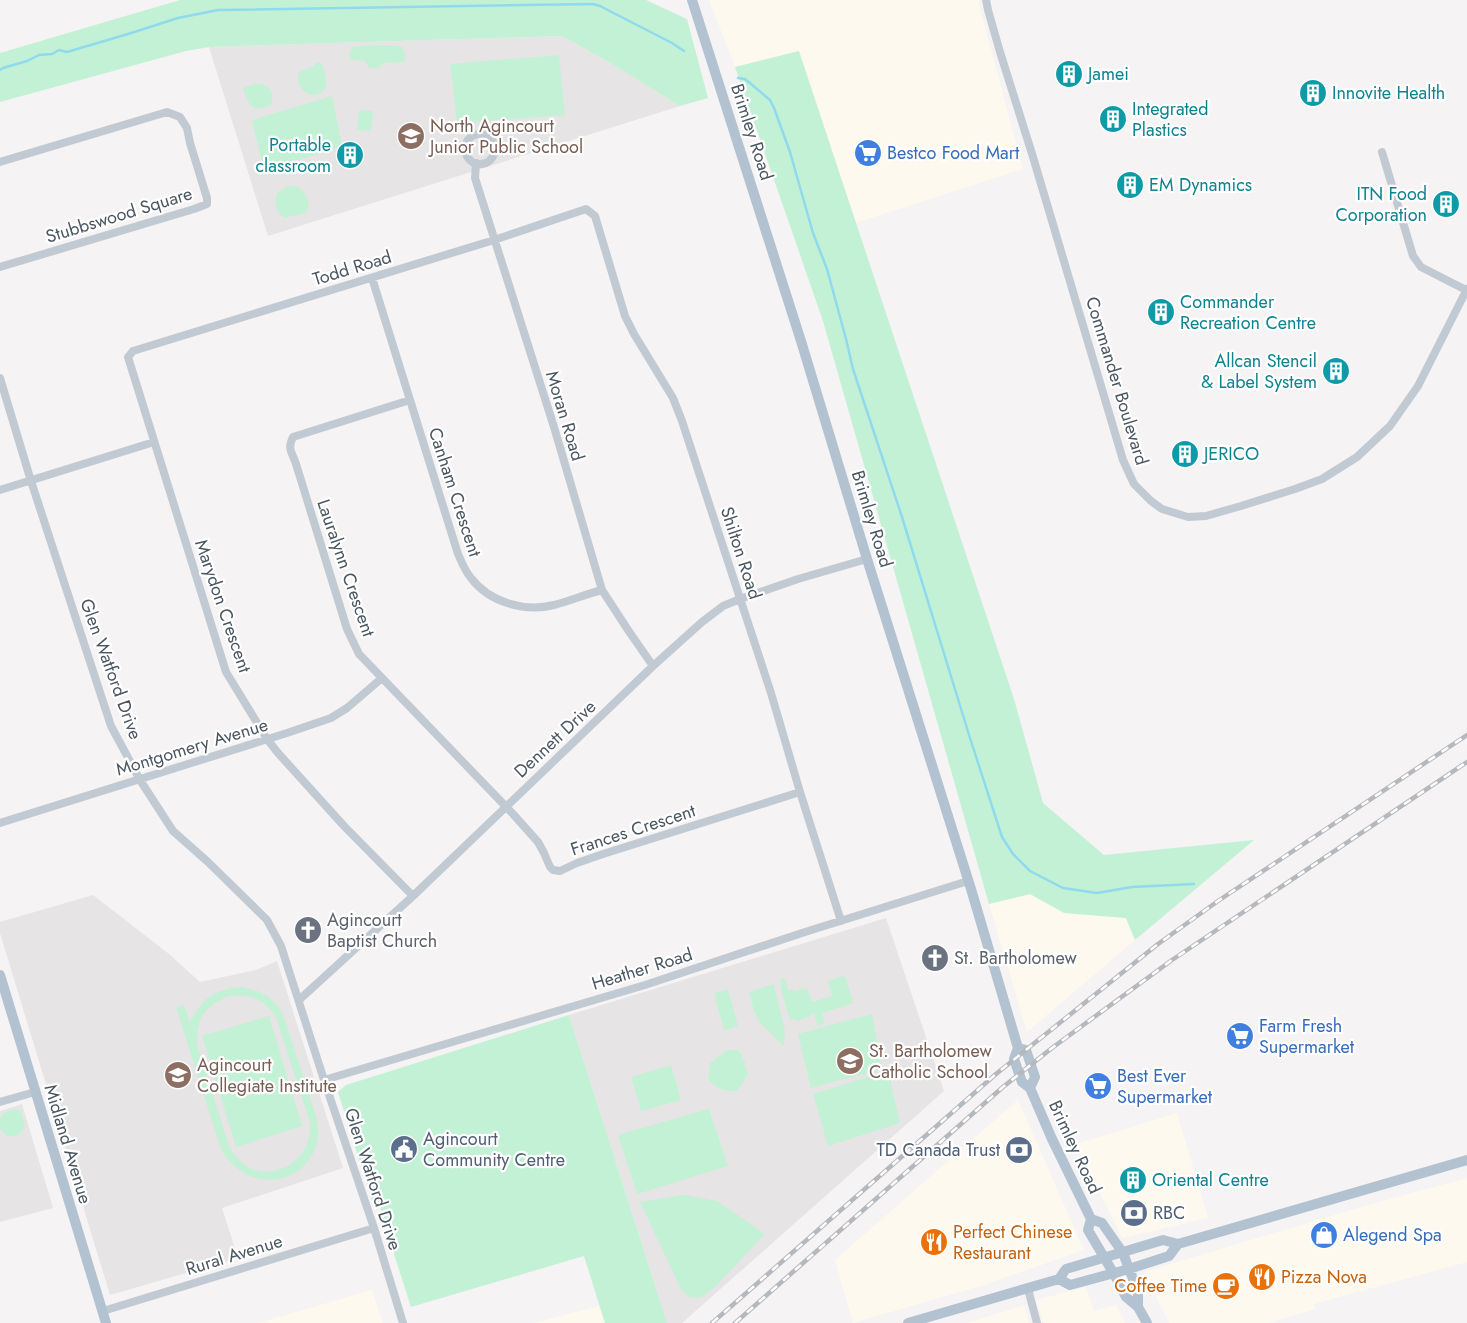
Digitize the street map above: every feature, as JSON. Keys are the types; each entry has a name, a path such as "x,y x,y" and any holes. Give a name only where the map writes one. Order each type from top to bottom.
{"main road":[{"name":"Brimley Road","path":"692,0 801,341 968,881 1018,1048 1014,1059 1022,1082 1030,1088 1090,1219 1088,1230 1126,1297 1138,1307 1147,1323"},
{"name":"Midland Avenue","path":"0,975 106,1323"},
{"path":"914,1322 1059,1279 1066,1269 1163,1240 1178,1244 1467,1160"},
{"name":"Brimley Road","path":"1090,1219 1102,1223 1123,1253 1138,1292 1138,1307"},
{"path":"1059,1279 1070,1285 1114,1274 1168,1256 1178,1244"}],"street":[{"name":"Commander Boulevard","path":"986,0 1123,460 1134,484 1151,502 1162,509 1188,516 1206,516 1295,490 1322,479 1357,457 1390,426 1418,386 1466,289"},
{"name":"Stubbswood Square","path":"0,162 167,112 180,117 187,128 207,198 207,204 194,209 0,267"},
{"name":"Moran Road","path":"482,133 489,135 494,141 495,153 490,161 481,164 476,163 468,158 465,151 468,138 474,134 482,133"},
{"path":"1382,152 1413,256 1421,267 1466,289"},
{"name":"Moran Road","path":"476,163 475,178 554,428 602,590 653,666"},
{"name":"Todd Road","path":"128,356 133,351 494,240 586,209"},
{"name":"Shilton Road","path":"586,209 595,216 626,316 634,334 673,398 771,693 841,921"},
{"name":"Canham Crescent","path":"372,278 458,554 465,569 487,594 509,604 536,607 554,605 602,590"},
{"name":"Marydon Crescent","path":"128,356 226,672 267,739 278,753 344,826 412,896"},
{"name":"Glen Watford Drive","path":"0,378 31,481 111,726 140,780 173,831 208,862 267,920 281,946 374,1228 403,1323"},
{"name":"Lauralynn Crescent","path":"410,400 293,437 289,444 347,629 359,654 505,806"},
{"path":"0,490 154,442"},
{"name":"Dennett Drive","path":"299,1000 702,622 723,606 740,599 798,579 867,559"},
{"name":"Montgomery Avenue","path":"0,823 331,718 347,708 382,678"},
{"name":"Frances Crescent","path":"505,806 538,842 550,867 553,870 560,871 603,854 800,792"},
{"name":"Heather Road","path":"324,1080 646,985 968,881"},
{"path":"0,1102 35,1092"},
{"name":"Rural Avenue","path":"103,1310 374,1228"},
{"path":"1028,1289 1037,1323"}],"shaded area":[{"path":"709,0 979,0 1023,169 856,223 799,51 735,67"},
{"name":"North Agincourt Junior Public School","path":"562,36 680,106 268,236 209,47"},
{"path":"1030,894 1064,913 1126,918 1135,940 1027,1032 989,904"},
{"name":"Agincourt Collegiate Institute","path":"93,895 169,954 200,982 256,970 277,961 343,1168 222,1208 238,1258 110,1295 0,933 0,922"},
{"path":"886,918 944,1091 682,1323 667,1323 569,1015"},
{"path":"1018,1100 1084,1250 981,1286 853,1323 835,1260"},
{"path":"22,1104 53,1208 0,1222 0,1111"},
{"path":"1177,1113 1208,1218 1122,1238 1076,1144"},
{"path":"1467,1178 1467,1262 1314,1304 1315,1309 1267,1323 1169,1323 1144,1272 1364,1206"},
{"path":"1086,1287 1094,1311 1116,1305 1125,1323 1043,1323 1036,1300"},
{"path":"372,1290 383,1323 258,1323"},
{"path":"1024,1305 1029,1323 967,1323"},
{"path":"599,1306 605,1323 534,1323"}],"green space":[{"path":"180,0 646,0 687,19 708,98 680,106 562,36 209,47 186,51 0,102 0,53"},
{"path":"400,46 405,53 404,62 383,63 379,68 369,68 365,61 350,59 349,53 352,47"},
{"path":"799,51 1014,699 1043,803 1104,855 1254,840 1135,940 1126,918 1064,913 1030,894 989,904 823,321 735,67"},
{"path":"559,55 565,115 457,123 450,64"},
{"path":"319,62 324,69 326,85 317,95 311,95 306,93 299,85 299,72"},
{"path":"256,84 268,87 272,93 271,105 259,109 249,103 243,88"},
{"path":"332,96 342,146 264,171 252,120"},
{"path":"359,110 373,111 371,131 357,130"},
{"path":"289,186 298,187 304,192 309,206 305,213 284,218 277,209 276,199 278,192"},
{"path":"843,976 846,978 853,1003 822,1013 825,1023 818,1026 814,1013 809,1017 796,1021 795,1019 790,1020 780,980 784,978 789,991 807,988 812,1002 832,996 828,981"},
{"path":"774,984 785,1032 784,1046 760,1023 754,1011 749,992"},
{"path":"241,987 266,995 283,1014 317,1119 318,1140 310,1159 299,1170 286,1177 272,1180 257,1178 243,1173 231,1163 221,1149 176,1007 184,1005 190,1022 204,1001 216,993","holes":["229,996 256,999 276,1017 310,1123 308,1139 302,1153 292,1163 273,1171 265,1172 250,1168 230,1149 197,1044 198,1027 204,1014 221,1000"]},
{"path":"728,989 738,1026 724,1030 714,993"},
{"path":"872,1014 882,1069 811,1088 798,1034"},
{"path":"569,1015 667,1323 605,1323 584,1256 411,1307 394,1254 394,1247 380,1207 374,1208 338,1092 346,1085"},
{"path":"269,1016 302,1126 236,1147 202,1036"},
{"path":"728,1050 738,1050 744,1060 748,1074 737,1091 721,1089 714,1086 708,1079 710,1063"},
{"path":"671,1065 681,1100 641,1111 631,1077"},
{"path":"888,1071 900,1123 828,1146 813,1094"},
{"path":"16,1109 21,1112 25,1126 18,1135 6,1136 0,1128 0,1118 5,1112"},
{"path":"709,1109 728,1166 637,1194 618,1135"},
{"path":"684,1195 717,1201 765,1234 715,1287 702,1297 691,1298 682,1291 640,1202"}],"waterway":[{"path":"0,70 39,55 52,54 59,50 67,52 178,18 218,10 593,4 672,43 684,51"},
{"path":"738,78 745,79 770,100 790,152 813,233 827,269 853,369 902,517 1002,837 1013,854 1030,871 1063,888 1097,893 1132,887 1194,884"}],"railway":[{"path":"712,1323 996,1074 1158,944 1218,901 1467,735"},
{"path":"735,1323 1003,1087 1052,1048 1172,960 1467,762"}],"place":[{"name":"Jamei","path":"1069,74"},
{"name":"Innovite Health","path":"1313,93"},
{"name":"Integrated Plastics","path":"1113,119"},
{"name":"North Agincourt Junior Public School","path":"411,136"},
{"name":"Bestco Food Mart","path":"868,153"},
{"name":"Portable classroom","path":"350,155"},
{"name":"EM Dynamics","path":"1130,185"},
{"name":"ITN Food Corporation","path":"1446,204"},
{"name":"Commander Recreation Centre","path":"1161,312"},
{"name":"Allcan Stencil & Label System","path":"1336,371"},
{"name":"JERICO","path":"1185,454"},
{"name":"Agincourt Baptist Church","path":"308,930"},
{"name":"St. Bartholomew","path":"935,958"},
{"name":"Farm Fresh Supermarket","path":"1240,1036"},
{"name":"St. Bartholomew Catholic School","path":"850,1061"},
{"name":"Agincourt Collegiate Institute","path":"178,1075"},
{"name":"Best Ever Supermarket","path":"1098,1086"},
{"name":"Agincourt Community Centre","path":"404,1149"},
{"name":"TD Canada Trust","path":"1019,1150"},
{"name":"Oriental Centre","path":"1133,1180"},
{"name":"RBC","path":"1134,1213"},
{"name":"Alegend Spa","path":"1324,1235"},
{"name":"Perfect Chinese Restaurant","path":"934,1242"},
{"name":"Pizza Nova","path":"1262,1277"},
{"name":"Coffee Time","path":"1226,1286"}]}
